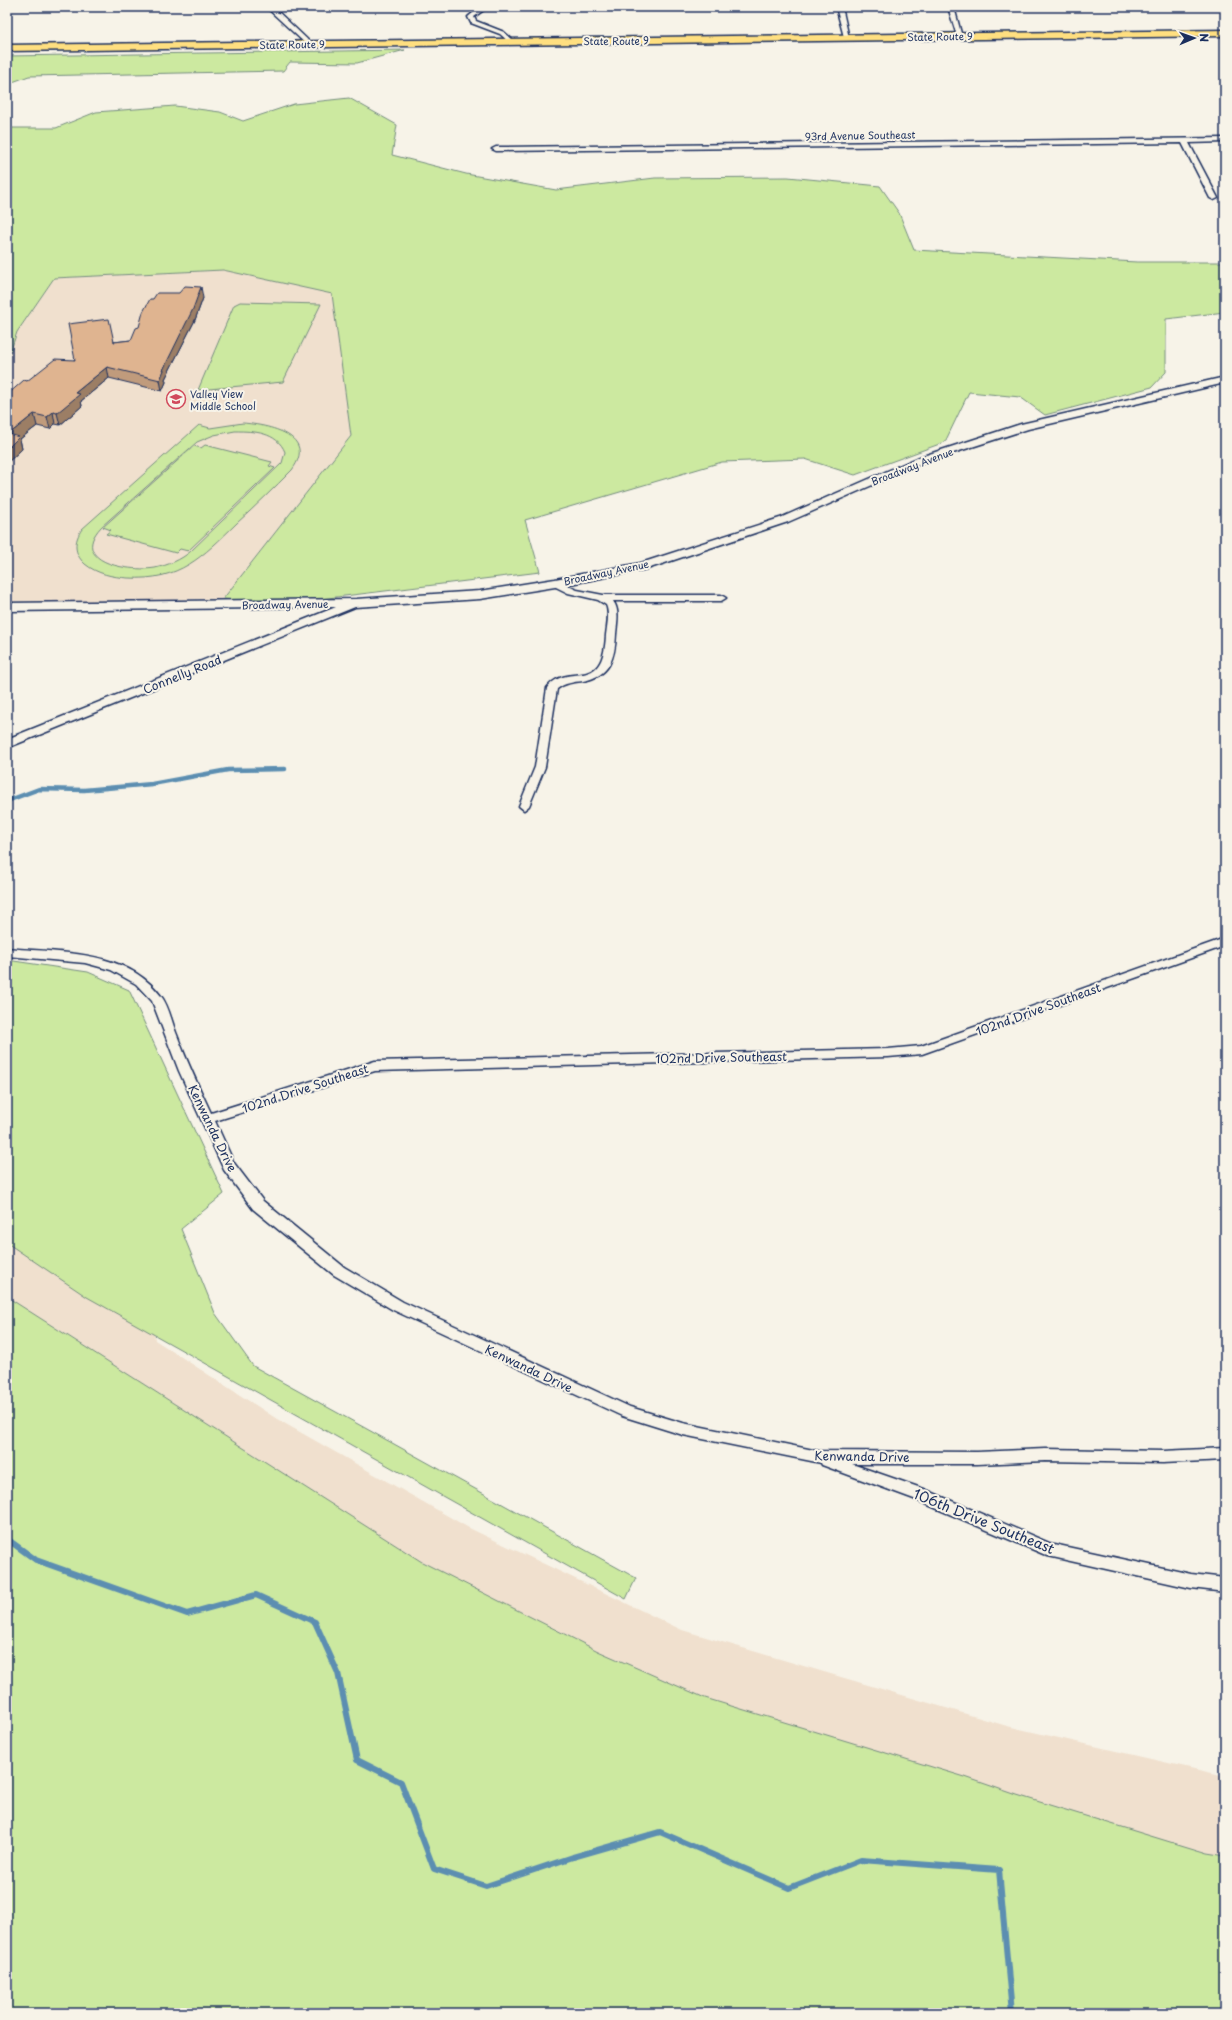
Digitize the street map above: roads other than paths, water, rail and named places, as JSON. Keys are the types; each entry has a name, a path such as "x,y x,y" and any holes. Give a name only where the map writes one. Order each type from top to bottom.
{"main road":[{"name":"State Route 9","path":"7,48 1225,33"}],"street":[{"path":"269,7 309,44"},
{"path":"484,7 471,17 473,22 502,33 512,41"},
{"path":"839,7 847,38"},
{"path":"950,7 960,36"},
{"name":"93rd Avenue Southeast","path":"496,149 1225,140"},
{"path":"1185,141 1214,198"},
{"name":"Broadway Avenue","path":"7,607 356,603 480,594 555,583 643,566 784,520 921,460 1025,426 1225,380"},
{"path":"555,583 575,592 603,598 721,598"},
{"path":"524,806 540,767 552,688 559,681 597,673 607,660 610,649 612,607 610,602 603,598"},
{"name":"Connelly Road","path":"7,744 356,603"},
{"name":"102nd Drive Southeast","path":"207,1119 374,1066 888,1053 922,1050 1225,942"},
{"name":"Kenwanda Drive","path":"7,952 85,959 115,968 140,981 157,999 185,1071 229,1166 258,1205 339,1271 398,1306 627,1412 683,1430 786,1449 818,1457 977,1458 1045,1455 1163,1457 1225,1454"},
{"name":"106th Drive Southeast","path":"818,1457 919,1494 1048,1549 1191,1581 1225,1584"}],"waterway":[{"path":"7,801 39,789 84,790 152,784 228,770 285,769"},
{"path":"7,1539 36,1560 187,1614 256,1595 315,1622 338,1673 357,1760 401,1782 434,1869 486,1886 573,1857 660,1832 789,1888 861,1860 999,1870 1012,2013"}],"place":[{"name":"Valley View Middle School","path":"176,399"}]}
